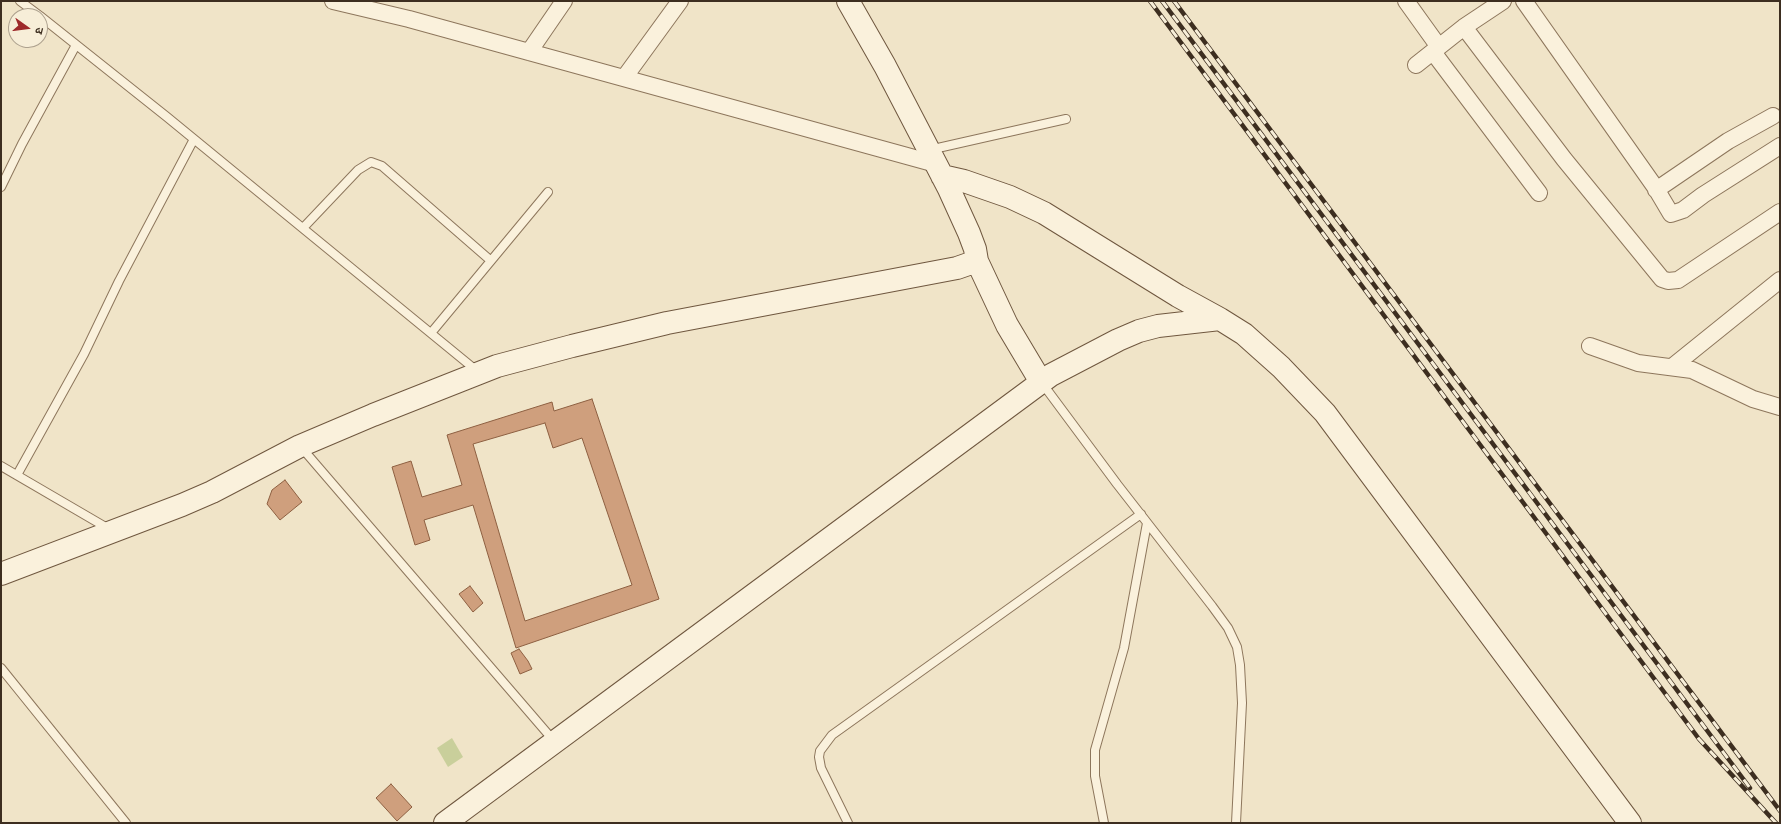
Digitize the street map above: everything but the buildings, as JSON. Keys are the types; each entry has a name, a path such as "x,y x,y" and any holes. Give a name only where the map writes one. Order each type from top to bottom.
{"street":[{"path":"334,1 409,19 935,163 964,181 1010,197 1044,213 1178,296 1244,334 1281,367 1325,413 1630,823"},
{"path":"529,52 564,1"},
{"path":"624,78 680,1"},
{"path":"848,1 885,66 935,163 969,233 975,249 976,261 1007,325 1041,382"},
{"path":"1406,1 1436,50 1539,193"},
{"path":"1416,65 1464,27 1503,1"},
{"path":"1524,1 1656,190 1668,212 1671,214 1677,213 1780,146"},
{"path":"1464,27 1564,159 1662,279 1668,281 1678,280 1780,212"},
{"path":"1656,190 1728,141 1772,116"},
{"path":"1,574 114,532 212,492 300,446 479,372 572,346 668,323 957,268 976,261"},
{"path":"1590,346 1638,363 1679,361 1780,280"},
{"path":"445,823 1062,368 1139,331 1158,326 1220,319"},
{"path":"1679,361 1692,370 1753,399 1780,407"}],"lane":[{"path":"20,1 29,8"},
{"path":"48,22 194,139 479,372"},
{"path":"1,187 22,144 76,45"},
{"path":"935,163 1066,119"},
{"path":"17,475 81,360 119,281 194,139"},
{"path":"303,228 358,170 371,162 382,166 490,260"},
{"path":"431,332 548,192"},
{"path":"1041,382 1147,523 1212,606 1228,628 1237,646 1240,665 1242,703 1236,823"},
{"path":"300,446 554,742"},
{"path":"1,466 114,532"},
{"path":"848,823 822,768 819,757 823,746 832,735 1141,514"},
{"path":"1104,823 1095,776 1095,750 1124,648 1147,523"},
{"path":"1,668 126,823"}],"green space":[{"path":"452,738 463,757 448,767 437,748"}],"railway":[{"path":"1150,1 1699,739 1776,823"},
{"path":"1162,1 1750,788"},
{"path":"1174,1 1780,811"}]}
